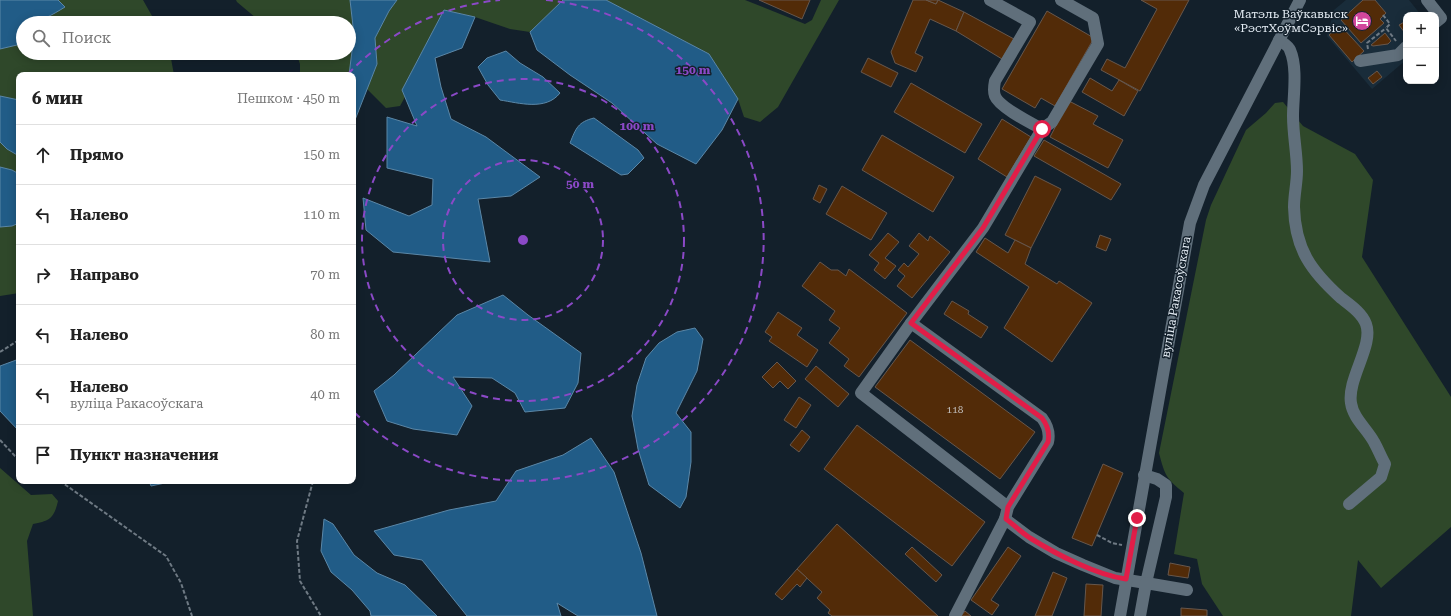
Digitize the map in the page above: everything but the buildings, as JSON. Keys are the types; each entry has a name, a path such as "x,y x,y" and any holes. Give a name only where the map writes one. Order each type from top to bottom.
{"street":[{"path":"990,0 1030,22 995,81 993,88 995,96 1002,105 1042,129"},
{"path":"1061,0 1093,18 1098,44 1052,122 1042,129 983,228 861,392 1007,513 1029,537 1056,553 1116,578 1186,590"},
{"name":"вуліца Ракасоўскага","path":"1120,616 1190,223 1204,185 1300,0"},
{"path":"1426,0 1436,12"},
{"path":"1279,40 1290,48 1293,62 1293,117 1297,171 1294,207 1298,242 1305,257 1314,270 1332,289 1359,313 1366,324 1367,338 1352,387 1351,404 1357,418 1374,441 1385,464 1381,477 1350,504"},
{"path":"1360,61 1398,55 1403,51"},
{"path":"911,323 1042,418 1047,425 1049,432 1048,442 1007,513 955,616"},
{"path":"1140,616 1166,497 1166,485 1157,479 1144,475"}],"path":[{"path":"1383,15 1390,24 1386,28 1404,48"},
{"path":"0,352 16,342"},
{"path":"0,440 16,456"},
{"path":"64,484 166,556 181,583 192,616"},
{"path":"312,484 297,541 300,580 321,616"},
{"path":"1097,535 1112,543 1122,545"}],"shaded area":[{"path":"1346,0 1409,0 1419,12 1403,12 1403,63 1372,89 1327,36 1334,10"}],"green space":[{"path":"58,0 143,0 152,16 50,16 64,7"},
{"path":"236,0 350,0 352,16 254,16"},
{"path":"397,0 563,0 530,32 510,29 475,17 444,10 402,90 405,97 400,106 386,108 367,89 377,64 375,38 389,11"},
{"path":"606,0 745,0 805,24 812,20 821,0 839,0 778,107 760,122 744,117 738,99 709,54"},
{"path":"16,45 16,60 171,60 173,72 16,72 16,99 0,96 0,49"},
{"path":"299,60 351,60 349,72 300,72"},
{"path":"1283,102 1303,126 1355,154 1373,180 1362,257 1451,397 1451,527 1381,588 1358,560 1351,616 1223,616 1202,584 1197,559 1174,554 1184,493 1173,484 1167,476 1159,453 1206,220 1211,205 1246,130 1275,103"},
{"path":"0,142 7,149 16,154 16,172 0,167"},
{"path":"16,224 16,293 0,296 0,227"},
{"path":"0,468 16,482 16,484 18,484 31,495 52,494 58,501 55,511 50,518 44,522 33,524 27,541 33,616 0,616"}],"water":[{"path":"0,0 58,0 65,7 50,16 16,16 16,45 0,49"},
{"path":"350,0 397,0 389,11 375,38 377,64 356,117 356,72 349,72 351,60 356,60 356,16 352,16"},
{"path":"563,0 606,0 709,54 738,99 722,130 696,164 657,144 612,103 570,75 537,50 530,32"},
{"path":"444,10 475,17 462,48 435,58 441,87 451,119 486,137 540,177 511,196 478,199 490,262 393,252 366,230 363,198 409,216 432,205 433,179 387,168 387,117 417,126 402,90"},
{"path":"506,51 520,63 543,77 560,93 554,99 540,104 524,104 500,100 488,85 478,67 487,58"},
{"path":"0,96 16,99 16,154 7,149 0,142"},
{"path":"594,118 638,150 644,158 628,174 621,175 570,143 578,126 584,121"},
{"path":"0,167 16,172 16,224 0,227"},
{"path":"503,295 581,353 578,383 565,408 525,412 515,393 492,378 453,377 472,406 457,435 413,429 387,421 374,391 394,375 457,315"},
{"path":"695,328 703,339 697,371 676,413 691,432 691,462 686,497 680,508 649,485 638,449 632,416 637,385 646,358 659,343 677,332"},
{"path":"16,360 16,428 0,411 0,366"},
{"path":"591,438 614,472 641,553 657,616 578,616 557,603 561,616 467,616 422,560 394,555 374,531 449,510 496,501 516,471 563,455"},
{"path":"150,484 160,484 151,486"},
{"path":"324,519 333,524 354,555 377,573 405,585 437,616 371,616 370,611 352,590 331,572 321,551"}],"place":[{"name":"Матэль Ваўкавыск «РэстХоўмСэрвіс»","path":"1362,21"}],"route":[{"path":"1042,129 983,228 911,323 1042,418 1047,425 1049,432 1048,442 1008,507 1006,519 1029,537 1056,553 1116,578 1126,579 1137,518"}]}
